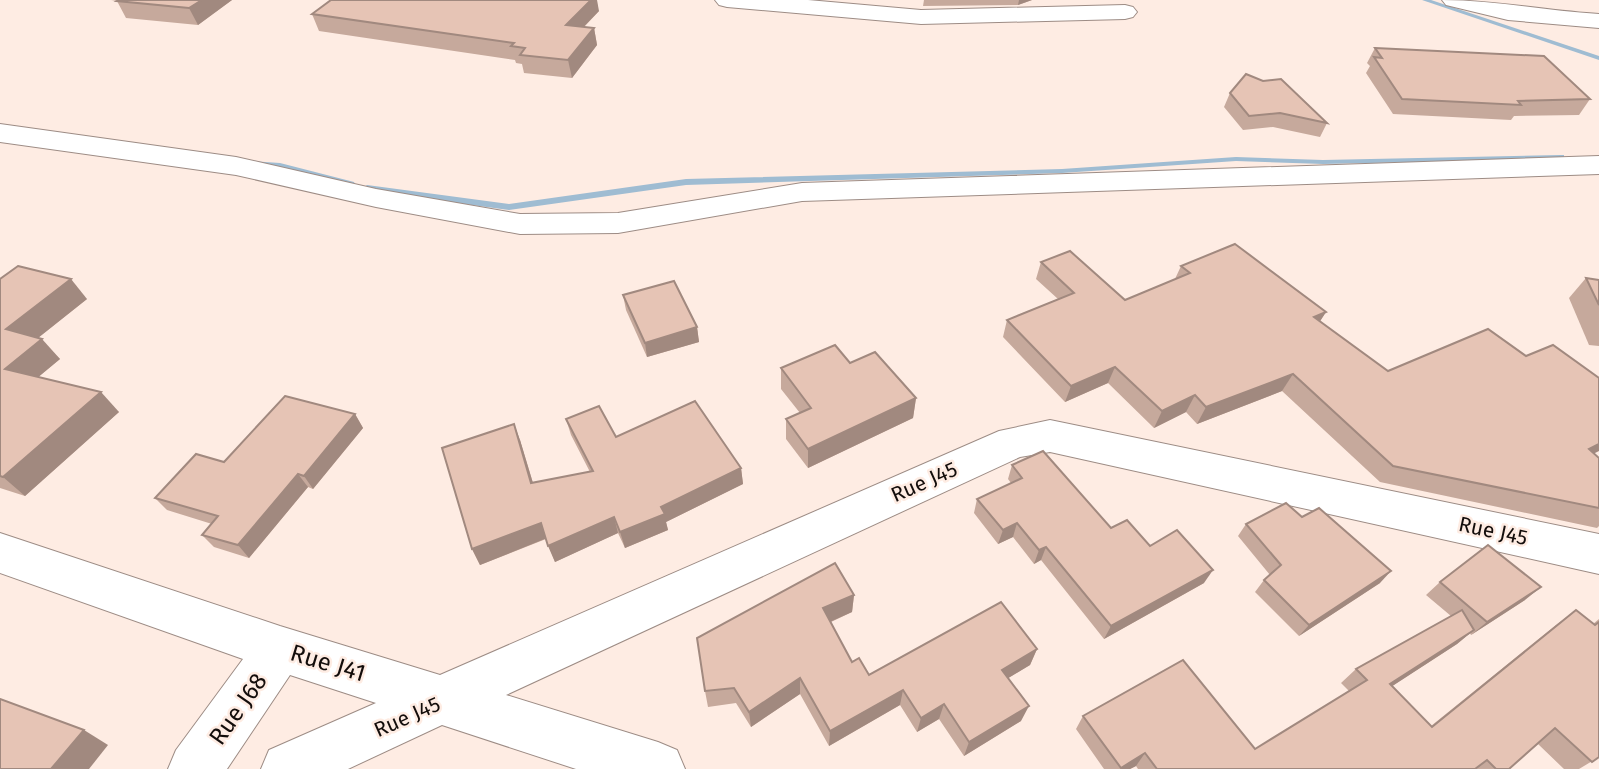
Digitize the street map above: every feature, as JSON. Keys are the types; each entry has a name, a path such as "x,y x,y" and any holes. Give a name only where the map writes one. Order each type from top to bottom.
{"street":[{"path":"727,0 921,16 1125,12"},
{"path":"1454,0 1490,11 1530,18 1599,21"},
{"path":"0,133 236,166 376,198 520,224 618,223 802,192 1599,165"},
{"name":"Rue J45","path":"288,769 1013,442 1050,436 1599,554"},
{"name":"Rue J41","path":"0,553 280,649 446,699 658,769"},
{"name":"Rue J68","path":"195,769 280,649"}],"building":[{"path":"202,0 189,8 117,1"},
{"path":"331,0 591,0 566,25 594,28 568,60 520,55 525,48 511,46 514,43 312,14"},
{"path":"1375,48 1544,56 1590,99 1518,101 1521,105 1402,99 1374,57 1382,58"},
{"path":"1246,74 1263,81 1281,79 1327,123 1280,113 1249,116 1230,93"},
{"path":"1235,244 1326,312 1314,317 1388,371 1488,329 1526,356 1553,345 1599,378 1599,444 1589,449 1599,458 1599,508 1393,466 1293,374 1206,407 1195,395 1162,411 1115,367 1071,386 1007,320 1074,293 1041,262 1070,251 1125,300 1190,273 1181,266"},
{"path":"18,266 71,279 6,329 42,339 5,369 101,392 3,477 0,476 0,279"},
{"path":"1586,278 1599,280 1599,305"},
{"path":"674,281 697,327 645,343 623,295"},
{"path":"835,345 850,363 875,352 916,398 808,449 786,419 811,408 781,368"},
{"path":"285,396 355,414 304,476 298,474 238,545 202,535 218,516 155,498 196,454 224,462"},
{"path":"695,401 741,468 661,507 665,514 620,532 614,517 548,546 541,523 472,549 442,448 514,424 531,483 593,471 566,419 599,406 616,437"},
{"path":"1043,451 1111,528 1127,520 1150,546 1177,530 1213,570 1111,626 1046,547 1039,550 1017,523 1003,530 977,499 1022,478 1012,465"},
{"path":"1286,503 1302,517 1319,508 1391,571 1309,625 1264,580 1281,565 1246,524"},
{"path":"1488,545 1541,587 1487,622 1440,582"},
{"path":"835,563 854,595 823,608 852,662 859,658 869,675 1001,602 1037,649 1002,670 1029,706 969,742 944,704 921,718 903,690 830,731 800,678 749,712 734,688 705,691 697,638"},
{"path":"1462,610 1474,630 1390,684 1432,727 1576,610 1595,625 1599,622 1599,757 1592,762 1555,728 1509,769 1496,769 1487,760 1475,769 1157,769 1145,753 1121,768 1083,716 1183,660 1255,749 1367,680 1356,669"},
{"path":"0,699 84,730 51,769 0,769"}],"waterway":[{"path":"1425,0 1599,58"},
{"path":"367,188 509,207 686,182 1062,171 1236,159 1323,162 1561,157"},
{"path":"254,163 280,165 351,184"}]}
